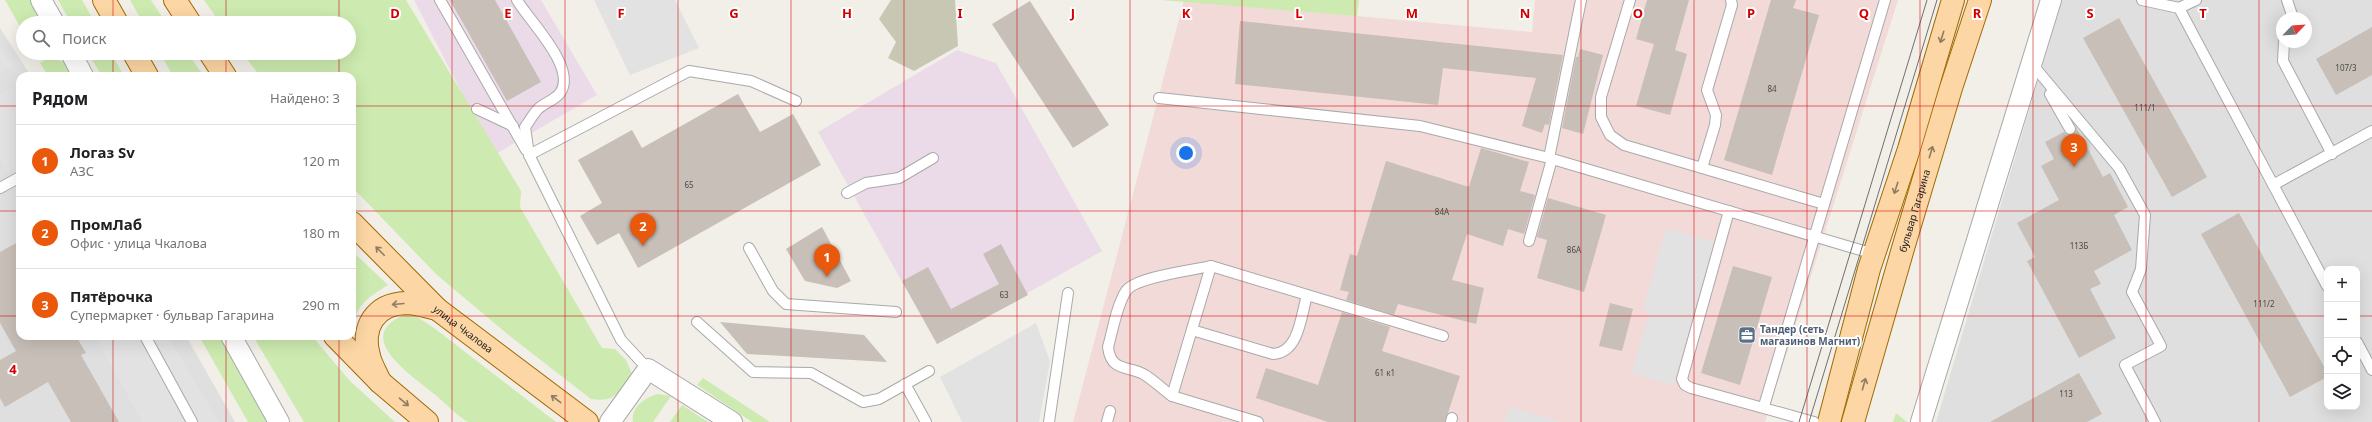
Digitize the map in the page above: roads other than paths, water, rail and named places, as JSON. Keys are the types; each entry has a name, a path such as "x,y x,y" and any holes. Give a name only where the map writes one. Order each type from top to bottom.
{"main road":[{"path":"104,0 113,16"},
{"path":"175,0 185,16"},
{"path":"1829,422 1874,254 1909,149 1954,0"},
{"name":"бульвар Гагарина","path":"1854,422 1897,268 1948,96 1980,0"},
{"path":"138,60 145,72"},
{"path":"215,60 222,72"},
{"name":"улица Чкалова","path":"356,227 437,309 587,422"},
{"path":"1874,254 1897,268"},
{"path":"380,382 369,356 367,334 374,315 390,305 402,304 437,309"},
{"path":"339,340 380,382 427,422"}],"street":[{"path":"41,0 50,16"},
{"path":"1921,422 2035,68 2051,0"},
{"path":"75,60 81,72"},
{"path":"232,340 279,422"},
{"path":"610,422 648,369 732,422"}],"lane":[{"path":"440,0 529,155 621,340 648,369"},
{"path":"517,0 549,43 563,71 565,86 559,95 538,109 525,127 529,155"},
{"path":"1529,241 1550,159 1581,0"},
{"path":"1630,0 1601,98 1601,117 1610,135 1624,145 1824,204"},
{"path":"1702,168 1716,115 1707,90 1732,5 1731,0"},
{"path":"1764,406 1884,0"},
{"path":"2142,0 2179,8 2196,0"},
{"path":"2287,0 2291,12"},
{"path":"2179,8 2324,280"},
{"path":"2284,48 2283,61 2332,154"},
{"path":"2035,68 2070,129"},
{"path":"2035,68 2119,168 2145,215 2141,269 2132,292 2161,346 2125,365 2155,422"},
{"path":"529,155 689,71 751,81 796,101"},
{"path":"1159,98 1420,126 1550,159 1874,254"},
{"path":"477,109 513,126"},
{"path":"2273,185 2372,131"},
{"path":"847,193 866,183 898,178 934,158"},
{"path":"0,188 16,179"},
{"path":"1729,211 1682,379 1685,385 1691,388 1764,406 1814,422"},
{"path":"749,248 773,291 786,304 896,312"},
{"path":"1172,396 1212,266"},
{"path":"1258,422 1172,396 1143,374 1119,366 1113,362 1108,347 1122,298 1132,285 1212,266 1443,336"},
{"path":"1049,422 1068,293"},
{"path":"1192,330 1273,354 1281,354 1289,350 1294,342 1308,295"},
{"path":"697,322 753,372 811,372 863,402 880,398 929,371"},
{"path":"147,340 192,422"},
{"path":"2360,348 2372,370"},
{"path":"905,384 926,422"},
{"path":"1107,422 1110,411"}],"tram line":[{"path":"1799,422 1927,0"},
{"path":"1809,422 1937,0"}],"place":[{"name":"Пятёрочка","path":"2074,167"},
{"name":"ПромЛаб","path":"643,246"},
{"name":"Логаз Sv","path":"827,277"},
{"name":"Тандер (сеть магазинов Магнит)","path":"1747,335"}]}
